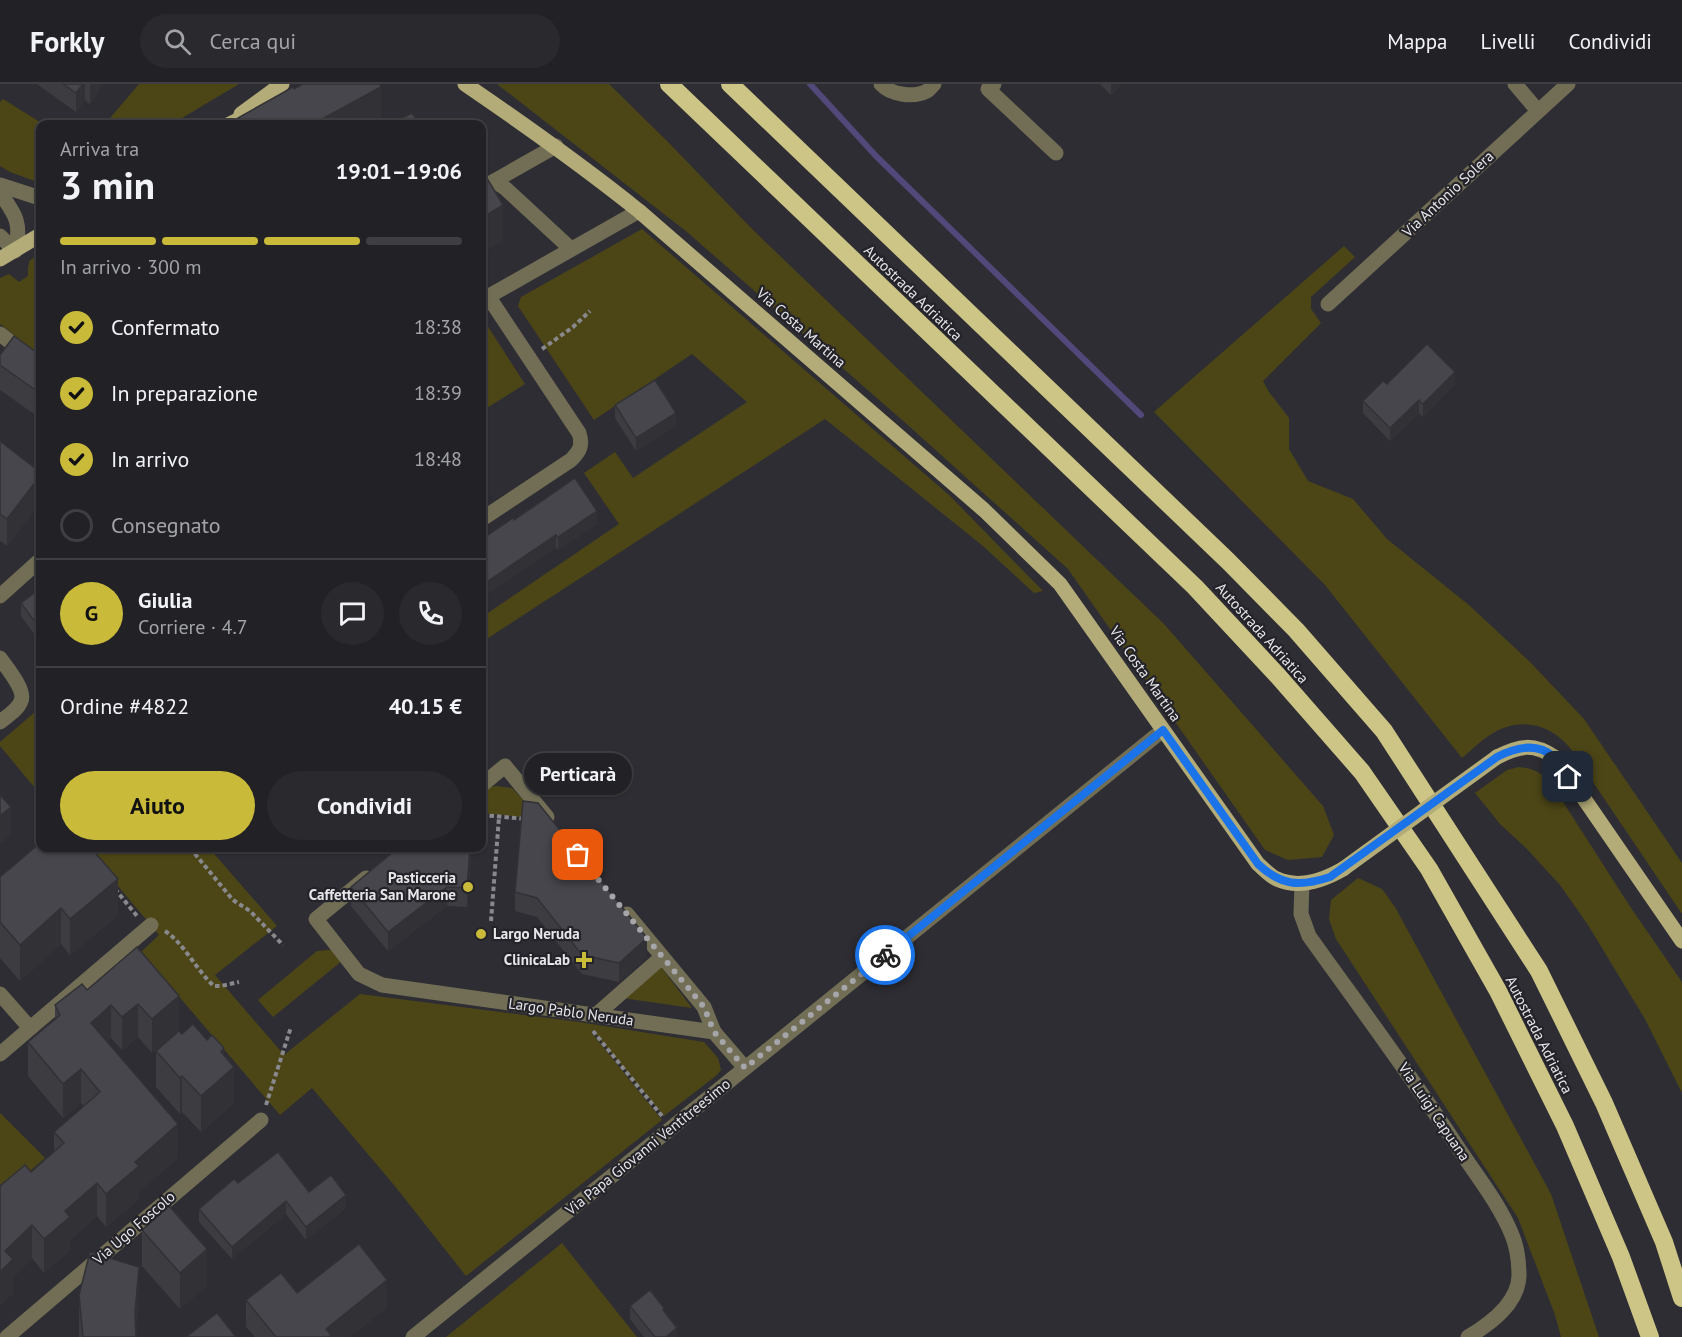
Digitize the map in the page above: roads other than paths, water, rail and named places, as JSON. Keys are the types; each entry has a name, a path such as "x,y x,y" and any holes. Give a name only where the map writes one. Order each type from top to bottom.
{"highway":[{"name":"Autostrada Adriatica","path":"669,84 1195,587 1278,676 1362,772 1429,869 1503,1002 1565,1126 1621,1257 1650,1337"},
{"name":"Autostrada Adriatica","path":"730,84 1228,561 1296,630 1384,731 1539,971 1604,1103 1664,1242 1682,1298"}],"main road":[{"name":"Via Costa Martina","path":"465,84 556,146 639,211 984,510 1060,584 1258,864 1276,879 1302,883 1324,879 1342,869 1497,757 1510,750 1534,747 1556,758 1682,941"},
{"path":"236,120 288,88"},
{"path":"0,259 36,238"}],"street":[{"path":"881,84 896,93 910,94 931,87"},
{"path":"994,84 988,89 1056,153"},
{"path":"1515,84 1538,111"},
{"name":"Via Antonio Solera","path":"1328,304 1568,84"},
{"path":"488,184 556,146"},
{"path":"488,184 505,188 572,249"},
{"path":"0,185 36,197"},
{"path":"0,193 12,209 18,225 19,236 15,251"},
{"path":"486,297 639,211"},
{"path":"0,236 15,251"},
{"path":"486,299 529,358 581,439 578,453 571,460 486,516"},
{"path":"0,334 36,362"},
{"path":"0,596 36,564"},
{"path":"0,658 19,686 22,696 17,708 0,722"},
{"name":"Via Papa Giovanni Ventitreesimo","path":"413,1337 1163,730"},
{"path":"486,782 505,766 558,831"},
{"name":"Largo Pablo Neruda","path":"378,869 316,919 359,974 382,985 714,1032"},
{"name":"Via Luigi Capuana","path":"1302,883 1301,914 1309,936 1420,1090 1502,1214 1513,1238 1519,1278 1514,1295 1502,1311 1483,1328 1468,1337"},
{"path":"618,903 704,1007 714,1032 745,1068"},
{"path":"0,1054 149,927"},
{"path":"596,1015 662,957"},
{"path":"0,994 30,1028"},
{"name":"Via Ugo Foscolo","path":"8,1337 261,1120"}],"waterway":[{"path":"810,84 876,156 1141,415"}],"place":[{"name":"Perticarà","path":"578,855"},
{"name":"Pasticceria Caffetteria San Marone","path":"468,887"},
{"name":"Largo Neruda","path":"481,934"},
{"name":"ClinicaLab","path":"584,960"}]}
